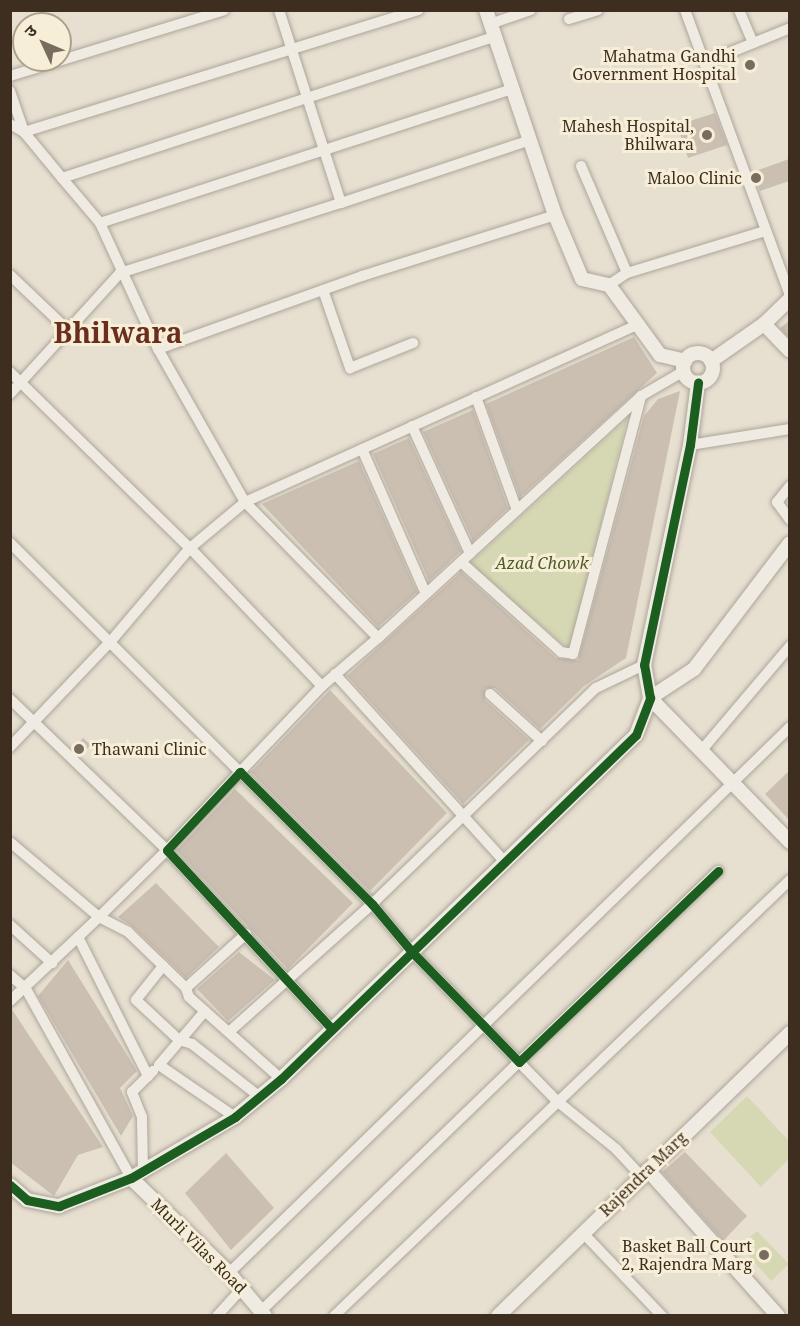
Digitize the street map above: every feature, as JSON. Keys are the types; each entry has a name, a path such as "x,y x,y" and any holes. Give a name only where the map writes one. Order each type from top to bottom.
{"street":[{"path":"10,76 224,10"},
{"path":"279,10 294,48 341,202"},
{"path":"24,132 419,10"},
{"path":"62,178 309,99 490,24 531,10"},
{"path":"569,19 598,10"},
{"path":"686,10 789,297 764,324 711,361"},
{"path":"739,10 753,43"},
{"path":"490,24 555,215 582,279 609,285 640,324 660,355 685,366 689,379 698,383"},
{"path":"704,63 789,28"},
{"path":"100,223 325,152 513,89"},
{"path":"10,91 24,132"},
{"path":"10,124 24,132 100,223 120,273 158,349 245,502 378,638"},
{"path":"10,394 120,273 530,140"},
{"path":"581,166 627,273"},
{"path":"158,349 323,290 555,215"},
{"path":"609,285 627,273 765,231"},
{"path":"10,275 69,331"},
{"path":"323,290 350,368 413,343"},
{"path":"10,747 111,641 190,548 245,502 640,324"},
{"path":"764,324 789,351"},
{"path":"10,1001 26,989 167,850 335,674 378,638 641,396 685,366 696,353 711,361"},
{"path":"10,1185 27,1200 59,1206 137,1174 235,1117 281,1079 636,735 650,698 644,665 690,446 698,383 712,373 711,361"},
{"path":"10,372 190,548 322,686"},
{"path":"461,562 561,652 573,654 641,396"},
{"path":"476,397 517,510"},
{"path":"412,426 470,553"},
{"path":"690,446 789,429"},
{"path":"362,449 426,594"},
{"path":"789,486 777,502 789,520"},
{"path":"10,543 111,641 372,904 413,953 557,1101 644,1173 778,1316"},
{"path":"650,698 694,669 789,543"},
{"path":"701,751 789,646"},
{"path":"229,1032 372,904 596,688 644,665"},
{"path":"335,674 443,789 463,818 506,863"},
{"path":"490,694 542,741"},
{"path":"650,698 789,842"},
{"path":"10,699 167,850 332,1029"},
{"path":"229,1273 482,1023 789,727"},
{"path":"10,842 99,917 128,932 186,988 205,1011 281,1079"},
{"path":"263,1313 718,871"},
{"path":"334,1316 789,880"},
{"path":"10,925 52,963"},
{"path":"186,988 246,934"},
{"path":"78,937 148,1076"},
{"path":"163,966 136,1000 179,1040 192,1044 260,1097"},
{"path":"10,975 26,989 137,1174"},
{"path":"137,1174 142,1117 132,1092 159,1065 205,1011"},
{"name":"Rajendra Marg","path":"498,1316 789,1033"},
{"path":"159,1065 235,1117"},
{"name":"Murli Vilas Road","path":"137,1174 263,1313"},
{"path":"583,1233 662,1316"},
{"path":"217,1316 242,1288"}],"green space":[{"name":"Azad Chowk","path":"627,419 570,650 469,564"},
{"path":"747,1096 789,1141 789,1159 761,1187 710,1132"},
{"name":"Basket Ball Court 2, Rajendra Marg","path":"757,1231 789,1264 771,1281 740,1246"}],"building":[{"path":"715,113 727,145 688,158 677,125"},
{"path":"789,159 789,181 760,191 753,172"},
{"path":"789,321 789,338 780,328"},
{"path":"634,337 657,373 520,497 486,404"},
{"path":"680,391 626,658 584,686 540,729 495,688 485,689 485,700 529,740 463,804 347,676 461,572 556,658 578,660 644,416 658,399"},
{"path":"473,410 508,508 473,541 423,432"},
{"path":"409,438 461,551 429,581 373,454"},
{"path":"359,461 417,592 378,627 262,504"},
{"path":"330,690 447,813 370,891 251,772"},
{"path":"83,738 91,745 80,756 73,749"},
{"path":"789,771 789,820 765,794"},
{"path":"235,789 353,903 288,969 177,850"},
{"path":"156,883 219,947 186,978 133,927 118,917"},
{"path":"239,952 275,980 228,1021 197,989"},
{"path":"68,960 137,1071 120,1088 133,1116 121,1136 38,996"},
{"path":"11,1008 103,1147 78,1155 54,1196 10,1162"},
{"path":"685,1152 747,1216 723,1241 662,1172"},
{"path":"226,1153 274,1208 231,1250 185,1193"}],"cycle path":[{"path":"10,1185 27,1200 59,1206 131,1178 235,1117 281,1079 636,735 650,698 644,665 690,445 698,383"},
{"path":"332,1029 167,850 240,772 372,904 413,953 519,1062 718,871"}],"place":[{"name":"Mahatma Gandhi Government Hospital","path":"750,65"},
{"name":"Mahesh Hospital, Bhilwara","path":"707,135"},
{"name":"Maloo Clinic","path":"756,178"},
{"name":"Thawani Clinic","path":"79,749"},
{"name":"Basket Ball Court 2, Rajendra Marg","path":"764,1255"}],"district":[{"name":"Bhilwara","path":"118,332"}]}
